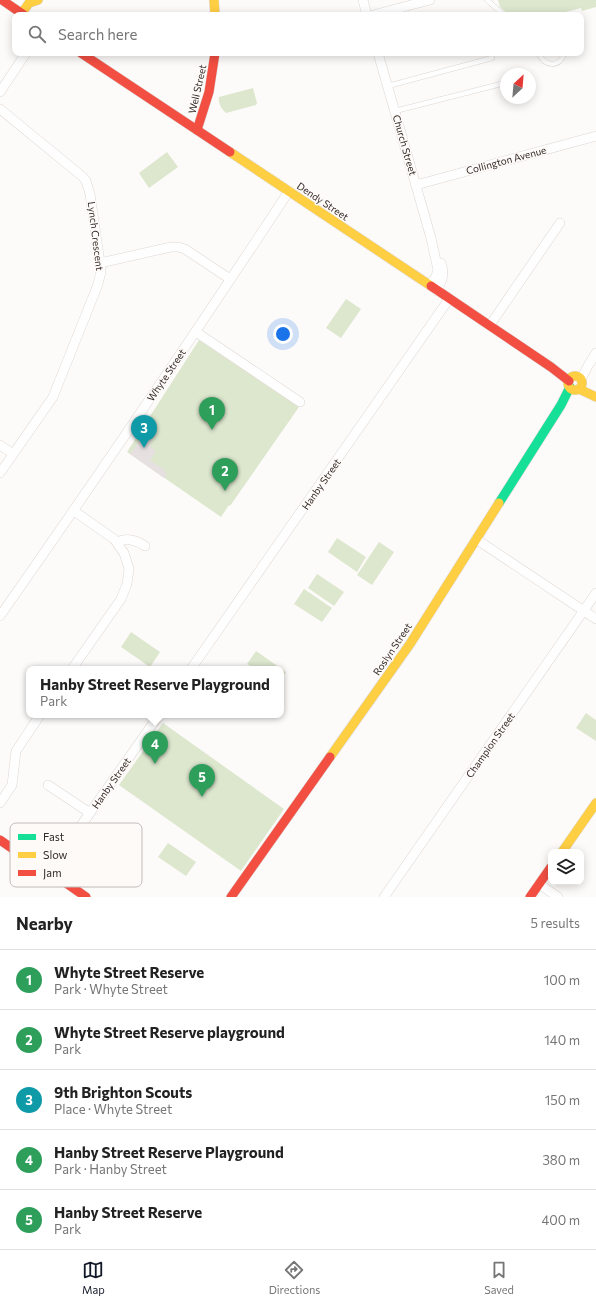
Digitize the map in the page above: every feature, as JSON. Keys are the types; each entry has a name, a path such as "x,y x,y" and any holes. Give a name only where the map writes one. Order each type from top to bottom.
{"street":[{"path":"2,0 20,12"},
{"path":"24,12 29,3 38,0"},
{"path":"214,0 215,12"},
{"path":"363,0 366,12"},
{"path":"384,12 430,0"},
{"path":"0,92 24,56"},
{"name":"Dendy Street","path":"86,56 596,396"},
{"name":"Well Street","path":"197,130 207,102 214,70 215,56"},
{"name":"Church Street","path":"379,56 431,238 444,272 442,280 434,288"},
{"name":"Lynch Crescent","path":"0,109 86,181 90,194 101,272 97,287 53,397 0,473"},
{"name":"Collington Avenue","path":"416,185 596,136"},
{"name":"Whyte Street","path":"0,616 74,511 196,332 289,191"},
{"path":"490,326 560,223"},
{"path":"100,264 170,247 178,247 230,279"},
{"name":"Hanby Street","path":"193,666 449,299"},
{"path":"196,332 300,402"},
{"name":"Roslyn Street","path":"231,897 410,644 561,405 596,353"},
{"path":"0,445 13,454"},
{"path":"74,511 117,542 124,553 129,569 127,584 121,599 74,666"},
{"path":"117,542 121,540 133,539 145,546"},
{"path":"476,539 596,620"},
{"name":"Champion Street","path":"384,897 596,593"},
{"path":"0,803 12,785 16,751 38,718"},
{"name":"Hanby Street","path":"83,823 157,718"},
{"path":"48,785 90,813"},
{"path":"564,849 596,803"},
{"path":"0,833 10,840"},
{"path":"0,840 10,847"},
{"path":"530,897 548,871"},
{"path":"539,884 558,897"},
{"path":"72,887 86,897"}],"lane":[{"path":"488,0 501,12"},
{"path":"540,56 543,61 550,64 554,64 562,60 563,56"},
{"path":"388,86 492,58"},
{"path":"395,111 500,84"}],"green space":[{"path":"498,0 596,0 596,7 582,11 581,8 566,12 506,12 500,7"},
{"path":"253,88 257,103 256,105 226,113 221,108 219,104 219,97"},
{"path":"167,152 178,167 149,188 139,173"},
{"path":"346,299 361,309 341,338 326,328"},
{"path":"199,340 299,407 221,517 127,452"},
{"path":"337,538 366,557 357,572 328,552"},
{"path":"379,542 394,552 372,585 357,575"},
{"path":"317,574 344,592 334,606 308,588"},
{"path":"304,589 332,608 322,622 294,604"},
{"path":"131,632 160,652 151,666 149,666 121,647"},
{"path":"256,651 277,666 250,666 247,664"},
{"path":"586,713 596,720 596,741 576,728"},
{"path":"163,723 284,809 241,871 119,785"},
{"path":"168,843 196,862 186,876 158,857"}],"building":[{"path":"144,435 152,441 149,445 156,451 150,460 163,469 167,474 164,478 130,454"}],"traffic: fast":[{"path":"499,503 561,405 570,387"}],"traffic: slow":[{"path":"23,12 29,3 38,0"},
{"path":"214,0 215,12"},
{"path":"230,152 431,286"},
{"path":"575,376 580,378 582,383 580,388 575,390 570,388 568,383 570,378 575,376"},
{"path":"579,389 596,397"},
{"path":"330,757 410,644 499,503"},
{"path":"564,849 596,803"}],"traffic: jam":[{"path":"2,0 20,12"},
{"path":"86,56 230,152"},
{"path":"197,130 209,92 215,56"},
{"path":"431,286 551,367 569,381"},
{"path":"231,897 330,757"},
{"path":"0,840 10,847"},
{"path":"530,897 548,871"},
{"path":"72,887 86,897"}],"place":[{"name":"Whyte Street Reserve","path":"212,430"},
{"name":"9th Brighton Scouts","path":"144,448"},
{"name":"Whyte Street Reserve playground","path":"225,491"},
{"name":"Hanby Street Reserve Playground","path":"155,764"},
{"name":"Hanby Street Reserve","path":"202,797"}]}
